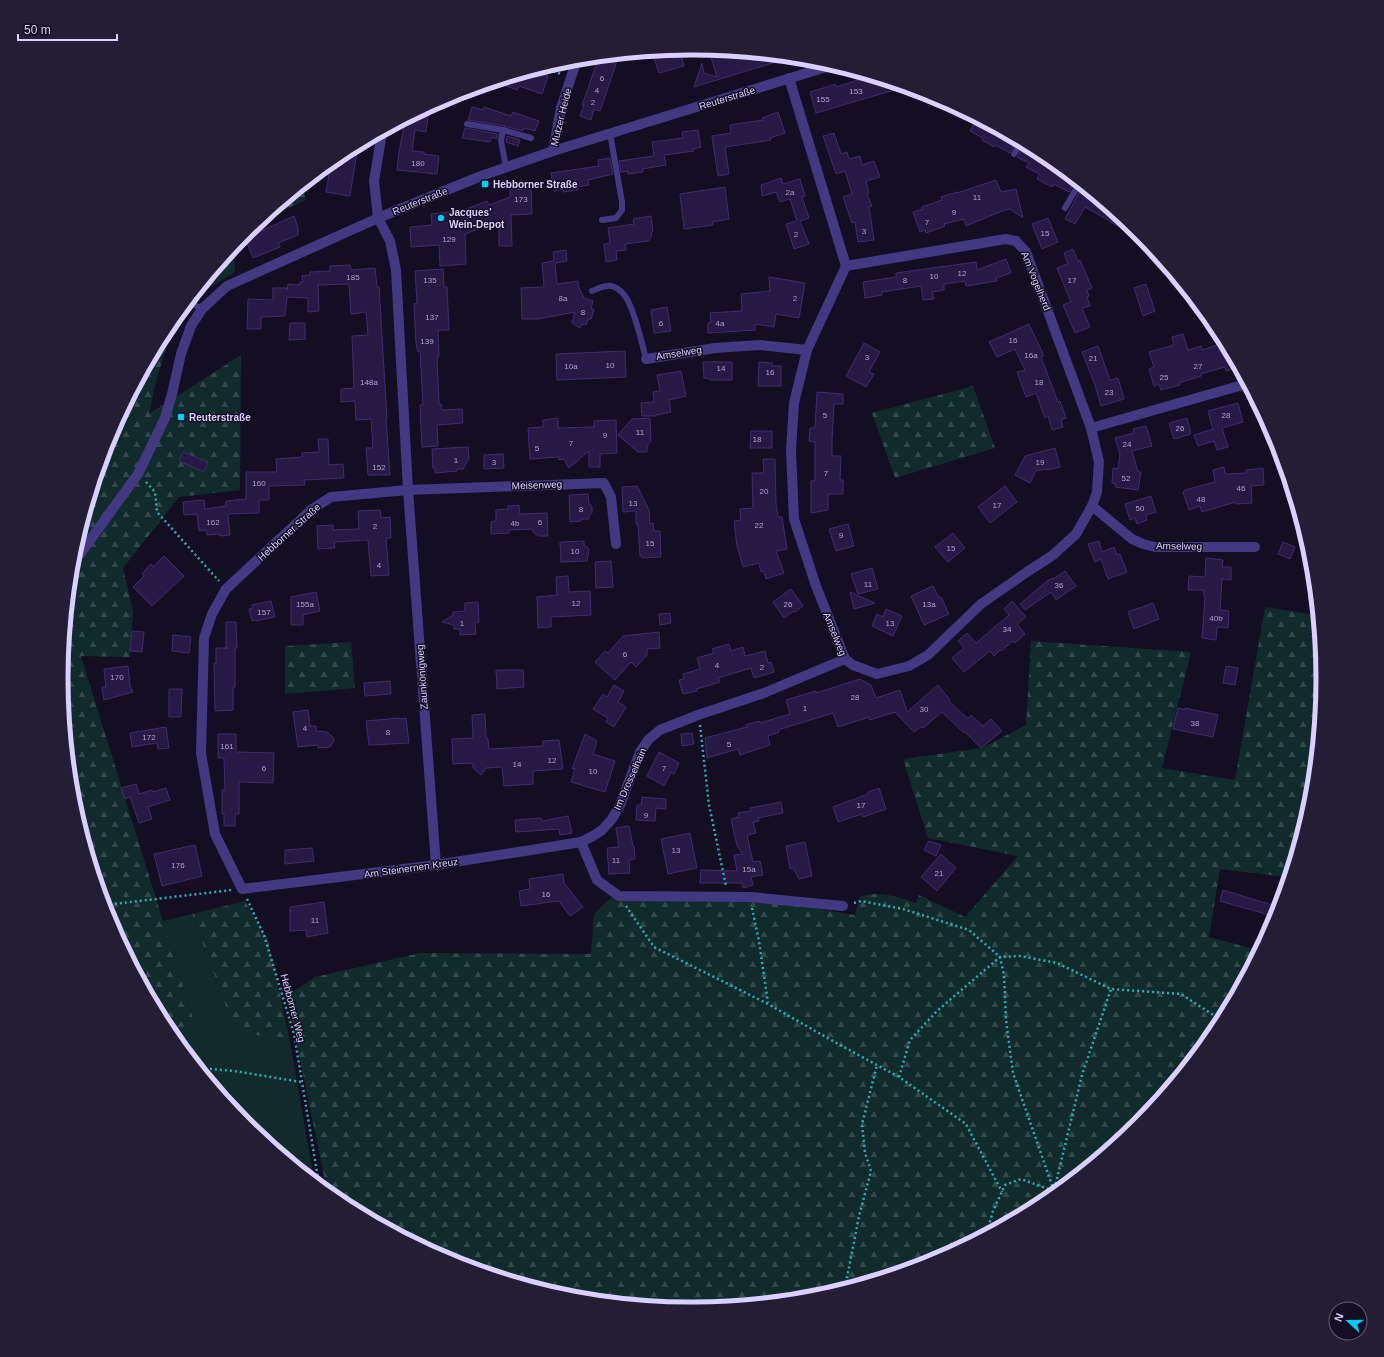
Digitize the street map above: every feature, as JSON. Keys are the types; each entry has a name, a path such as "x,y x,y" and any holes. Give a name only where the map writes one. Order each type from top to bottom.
{"street":[{"name":"Mutzer Heide","path":"553,151 561,108 575,66"},
{"name":"Reuterstraße","path":"81,553 138,474 165,418 181,354 191,326 202,309 227,286 378,218 481,176 553,151 820,68"},
{"path":"789,78 846,266"},
{"path":"381,138 374,181 378,218 390,241 396,270 408,490"},
{"name":"Am Vogelherd","path":"846,266 1006,239 1016,241 1026,252 1091,428"},
{"name":"Amselweg","path":"846,266 807,350 794,403 791,451 794,519 816,586 845,659 853,665 877,674 909,666 928,655 982,604 1053,555 1076,534 1092,506 1097,492 1099,462 1091,428"},
{"name":"Amselweg","path":"646,359 715,348 760,345 807,350"},
{"path":"1091,428 1242,385"},
{"name":"Meisenweg","path":"408,490 604,483 611,497 616,544"},
{"name":"Hebborner Straße","path":"242,889 215,834 201,753 204,638 212,614 226,589 311,510 331,497 408,490"},
{"name":"Zaunkönigweg","path":"408,490 436,865"},
{"name":"Amselweg","path":"1092,506 1132,539 1143,544 1155,547 1254,547"},
{"name":"Im Drosselhain","path":"581,842 598,833 612,819 620,805 640,752 648,740 660,730 698,715 764,693 845,659"},
{"path":"581,842 597,880 619,896 750,897 843,906"},
{"name":"Am Steinernen Kreuz","path":"242,889 436,865 581,842"}],"lane":[{"path":"467,124 503,130 531,138"},
{"path":"503,130 501,141 506,167"},
{"path":"602,220 616,218 622,210 622,202 610,133"},
{"path":"1014,154 1018,148"},
{"path":"1065,208 1077,188"},
{"path":"592,291 608,285 615,287 625,296 633,313 646,359"},
{"path":"193,304 202,309"}],"path":[{"path":"553,71 571,77"},
{"path":"138,474 155,492 157,512 226,589"},
{"path":"698,715 709,805 728,897"},
{"path":"111,904 242,889"},
{"name":"Hebborner Weg","path":"242,889 264,935 294,1034 318,1177"},
{"path":"619,896 654,947 768,1004 899,1077 966,1124 1002,1192"},
{"path":"750,897 759,941 768,1004"},
{"path":"843,906 862,901 903,908 969,930 1000,957 1004,974 1006,1020 1013,1073 1053,1186"},
{"path":"899,1077 910,1040 937,1011 1000,957 1020,956 1057,963 1111,989 1181,994 1215,1016"},
{"path":"1057,1184 1082,1076 1111,989"},
{"path":"846,1283 859,1216 871,1171 865,1153 862,1124 877,1065"},
{"path":"206,1068 234,1071 301,1082"},
{"path":"988,1227 993,1210 1005,1185 1021,1179 1049,1189"}],"green space":[{"path":"303,191 306,200 278,213"},
{"path":"234,255 235,272 208,289 205,289"},
{"path":"168,341 155,385 149,414 241,355 240,490 179,497 123,568 133,611 130,657 81,656 196,1028 177,1029 174,1025 152,990 133,954 116,917 102,879 80,800 74,760 68,678 74,597 80,557 90,517 116,440 152,367"},
{"path":"973,386 995,448 895,478 872,413"},
{"path":"1265,607 1312,614 1316,678 1310,760 1304,800 1283,876 1220,869 1209,937 1253,949 1232,990 1187,1058 1161,1090 1103,1147 1072,1173 1038,1197 968,1238 931,1255 853,1281 773,1297 733,1301 692,1302 651,1301 611,1297 531,1281 453,1255 416,1238 380,1218 325,1182 287,996 315,977 420,953 591,954 594,914 613,896 763,902 795,905 855,915 860,897 881,894 916,903 919,895 965,917 1018,856 928,838 903,759 982,748 1026,725 1031,641 1191,652 1162,768 1235,780"},
{"path":"351,642 355,688 285,694 285,646"},
{"path":"245,901 268,940 290,1041 235,1031 192,914"},
{"path":"192,914 235,1031 290,1041 313,1174 281,1147 223,1090 197,1058 177,1029 196,1028 163,921"}],"building":[{"path":"681,55 684,66 659,73 654,56"},
{"path":"733,56 779,61 694,87 702,63 704,73 717,77 711,57"},
{"path":"618,59 600,111 594,109 591,120 580,116 584,105 582,105 597,62"},
{"path":"541,74 548,76 542,94 519,86 517,90 503,85"},
{"path":"862,79 896,89 816,113 810,92 835,84 836,87"},
{"path":"472,107 483,110 484,107 511,116 513,112 539,121 535,131 524,128 523,131 468,120"},
{"path":"778,112 785,133 770,138 771,140 725,147 729,174 718,176 712,136 731,133 730,125 763,120 762,118"},
{"path":"428,113 426,132 415,130 412,151 424,152 424,154 439,156 437,174 397,170 404,126"},
{"path":"975,123 1014,145 1010,153 995,145 994,147 982,140 983,138 970,131"},
{"path":"465,128 498,134 497,139 492,137 490,142 462,138"},
{"path":"698,130 701,147 693,149 694,151 664,155 666,165 642,169 643,172 628,174 628,171 621,172 619,161 654,156 652,142 683,138 682,132"},
{"path":"834,133 841,154 847,152 849,159 860,156 862,165 874,161 880,177 866,181 869,193 867,194 872,206 869,207 874,240 858,242 855,222 852,223 843,197 852,194 845,171 836,174 823,136"},
{"path":"507,136 520,140 518,146 506,142"},
{"path":"1022,150 1038,160 1073,185 1069,192 1054,184 1052,187 1037,179 1039,174 1026,167 1029,163 1017,157"},
{"path":"357,153 350,196 326,192 330,172"},
{"path":"610,158 613,174 588,180 589,185 578,187 578,190 563,192 563,189 554,191 551,173 599,166 598,160"},
{"path":"781,178 783,184 800,179 805,196 802,197 809,218 800,221 809,244 794,249 786,224 797,221 790,199 780,202 776,192 762,196 761,185"},
{"path":"996,180 1001,192 1016,189 1023,218 1010,209 966,226 964,219 944,224 945,226 926,233 925,230 920,232 913,212 942,200 941,197"},
{"path":"725,187 729,219 712,222 713,225 684,229 680,194"},
{"path":"531,189 532,214 511,215 512,246 499,246 499,221 465,234 466,264 440,266 439,245 411,247 410,227 432,225 431,214 461,211 487,201 489,205 510,197 510,190"},
{"path":"1080,191 1124,230 1085,207 1075,224 1065,219"},
{"path":"294,216 298,228 298,235 278,243 280,247 253,258 247,243 252,239 251,238 256,233"},
{"path":"651,216 653,231 651,233 652,236 648,241 625,244 626,250 616,251 617,260 606,262 604,244 610,243 608,228 634,224 633,219"},
{"path":"1048,218 1058,242 1042,249 1032,224"},
{"path":"1073,249 1078,261 1080,260 1092,288 1087,290 1089,296 1087,297 1090,306 1082,308 1090,327 1075,333 1063,305 1071,302 1057,268 1068,264 1064,253"},
{"path":"566,250 567,261 555,263 557,284 578,281 579,288 584,298 593,301 591,309 594,309 591,319 588,319 586,325 582,324 580,328 572,323 575,312 538,319 522,319 521,288 544,287 542,263 554,261 553,252"},
{"path":"1006,259 1011,273 996,278 997,281 966,286 965,281 944,284 944,290 932,292 934,299 923,300 921,286 882,292 882,295 865,298 863,282 896,277 896,273 976,262 977,270"},
{"path":"350,265 351,270 375,268 377,287 379,287 390,475 368,475 366,448 373,448 371,419 356,420 355,401 341,402 341,389 354,388 352,336 368,335 366,312 351,314 349,284 318,285 319,311 308,312 308,298 287,297 285,316 261,317 261,329 247,329 248,299 273,300 273,288 287,288 288,284 300,285 300,282 303,282 302,276 310,275 310,272 330,271 330,266"},
{"path":"443,269 444,287 447,287 449,330 438,330 439,356 437,357 439,404 441,404 442,410 462,409 463,423 437,425 438,446 422,447 420,405 423,405 420,351 418,352 416,344 414,304 417,303 415,271"},
{"path":"769,277 805,283 799,318 776,314 774,327 755,324 755,330 708,333 708,323 711,322 710,313 742,311 741,294 770,291"},
{"path":"1146,284 1155,311 1143,316 1134,288"},
{"path":"667,307 671,331 654,333 651,310"},
{"path":"290,323 305,323 305,339 289,340"},
{"path":"1029,324 1044,356 1041,357 1058,402 1060,401 1066,418 1061,420 1063,427 1052,430 1048,416 1045,418 1036,393 1026,397 1017,372 1025,370 1015,349 997,357 989,342"},
{"path":"1183,334 1188,350 1201,346 1202,350 1218,345 1233,369 1226,371 1225,367 1201,374 1201,376 1179,383 1180,385 1161,390 1159,384 1154,386 1149,369 1154,367 1149,352 1174,345 1172,337"},
{"path":"864,343 880,352 869,372 874,374 866,387 846,376"},
{"path":"1098,346 1110,380 1118,378 1124,399 1101,406 1095,385 1082,352"},
{"path":"625,351 626,377 557,380 556,354"},
{"path":"703,362 732,362 732,380 710,380 704,378"},
{"path":"759,362 772,363 772,366 781,366 781,386 758,386"},
{"path":"681,371 686,396 669,400 671,412 656,416 642,416 641,403 654,402 653,392 660,391 657,375"},
{"path":"817,392 843,394 843,404 834,404 832,456 841,456 840,480 843,480 843,494 828,494 828,510 811,513 811,481 815,481 815,442 809,441 810,428 815,428"},
{"path":"1238,403 1243,422 1222,428 1228,447 1217,450 1214,441 1198,446 1194,435 1213,429 1208,411"},
{"path":"558,418 558,428 594,427 594,421 616,420 617,453 600,454 600,467 589,467 589,451 569,468 564,459 559,460 559,457 530,459 528,428 543,427 543,420"},
{"path":"650,418 651,441 647,446 647,452 638,452 618,435 632,419"},
{"path":"1187,418 1191,434 1174,439 1169,423"},
{"path":"1146,426 1152,446 1132,451 1138,472 1141,472 1138,490 1115,487 1116,484 1112,483 1113,468 1118,469 1120,454 1115,438 1134,433 1133,429"},
{"path":"751,431 772,431 772,448 750,448"},
{"path":"318,439 328,439 329,465 343,464 344,478 304,480 305,485 269,486 269,500 259,500 259,513 228,514 230,535 207,535 206,530 199,531 197,514 184,515 183,502 204,500 205,509 226,506 226,501 246,499 246,472 277,472 276,459 302,457 302,453 319,452"},
{"path":"468,447 469,459 463,469 435,473 435,468 433,468 432,449"},
{"path":"1055,448 1060,467 1036,471 1030,483 1015,475 1025,456"},
{"path":"183,452 208,462 204,472 179,461"},
{"path":"503,454 504,468 484,469 484,455"},
{"path":"763,459 775,459 776,504 778,517 782,517 787,549 776,551 784,573 766,579 764,571 761,572 759,563 743,567 737,546 734,521 741,520 740,509 753,508 752,473 764,473"},
{"path":"1224,467 1225,474 1246,473 1246,470 1263,468 1264,485 1251,486 1252,503 1236,504 1236,502 1202,512 1200,506 1189,510 1183,492 1185,490 1215,482 1213,470"},
{"path":"637,486 649,510 650,524 653,523 654,531 660,531 661,557 642,558 642,556 640,556 636,511 623,512 622,487"},
{"path":"1005,486 1017,502 990,523 978,507"},
{"path":"588,494 589,504 592,506 592,513 589,515 589,519 581,519 581,521 570,522 569,495"},
{"path":"1151,496 1156,512 1146,515 1147,520 1137,524 1135,518 1130,520 1125,504"},
{"path":"519,505 520,514 547,513 548,536 539,536 534,533 532,529 509,530 509,533 491,534 491,522 496,521 496,510 508,509 508,506"},
{"path":"380,510 381,518 390,517 391,538 386,538 389,575 371,576 368,540 334,542 335,548 318,549 317,526 333,525 333,530 359,529 358,511"},
{"path":"848,524 854,546 836,551 829,529"},
{"path":"953,533 965,548 948,562 935,547"},
{"path":"584,541 584,545 589,549 587,561 561,562 560,542"},
{"path":"1099,541 1102,552 1114,547 1117,555 1120,554 1127,572 1108,579 1101,559 1095,562 1088,544"},
{"path":"1283,542 1295,547 1290,559 1278,554"},
{"path":"164,556 184,576 152,606 133,587 144,576 142,574 151,564 153,567"},
{"path":"1206,558 1223,560 1222,567 1231,567 1231,580 1222,579 1220,610 1229,611 1228,628 1217,627 1216,640 1202,638 1205,597 1204,590 1188,590 1189,576 1205,577"},
{"path":"611,561 613,587 596,588 595,562"},
{"path":"872,568 878,589 858,594 851,574"},
{"path":"1065,571 1076,586 1056,600 1051,592 1025,610 1020,604 1047,581"},
{"path":"568,576 569,592 590,591 591,615 551,617 551,627 538,628 537,597 557,595 556,577"},
{"path":"933,586 939,598 941,597 949,614 924,625 911,596"},
{"path":"791,589 803,606 784,618 773,602"},
{"path":"316,592 320,611 303,615 303,625 291,625 291,597"},
{"path":"850,592 875,603 854,609"},
{"path":"271,601 275,617 252,621 249,609 253,608 252,605"},
{"path":"1012,601 1026,617 1017,624 1025,634 1015,643 1013,641 994,656 990,651 964,672 952,658 964,648 958,641 967,633 976,643 1009,615 1004,609"},
{"path":"478,602 479,622 475,623 476,634 460,635 460,629 454,629 454,625 442,622 453,615 453,612 465,611 465,603"},
{"path":"1153,603 1159,619 1134,629 1128,612"},
{"path":"886,609 902,616 893,636 872,626 877,614 883,617"},
{"path":"670,613 671,623 660,625 659,614"},
{"path":"226,622 236,622 237,648 235,648 235,687 233,687 233,710 215,711 214,664 216,663 216,648 226,648"},
{"path":"132,631 144,632 142,652 130,651"},
{"path":"659,632 660,648 647,649 647,655 636,667 631,662 615,680 595,662 605,651 608,653 623,636"},
{"path":"173,635 191,637 189,653 172,651"},
{"path":"729,644 731,651 743,647 745,656 765,651 768,663 771,662 774,672 754,678 751,668 718,678 720,682 696,689 697,691 683,694 679,680 684,679 683,674 700,669 697,658 714,653 712,649"},
{"path":"128,666 130,686 133,692 104,700 102,687 106,687 104,669"},
{"path":"1226,666 1238,668 1235,685 1223,683"},
{"path":"496,670 523,670 524,687 497,689"},
{"path":"860,679 871,685 876,698 900,690 907,712 938,685 950,700 949,701 968,719 971,715 983,726 991,719 1002,731 981,748 942,712 923,728 921,727 914,732 895,712 870,720 869,717 838,727 833,713 778,730 779,732 768,736 770,745 740,755 738,749 707,758 705,738 747,727 746,725 759,721 760,723 790,714 786,700 816,691 816,693"},
{"path":"390,681 391,694 365,696 364,683"},
{"path":"614,685 624,691 618,702 626,707 614,727 606,722 608,718 593,709 603,694 607,697"},
{"path":"169,689 182,689 181,717 169,717"},
{"path":"1178,708 1185,710 1185,708 1218,715 1213,737 1173,729"},
{"path":"308,710 310,726 316,726 316,731 327,732 333,737 334,741 330,747 318,748 318,745 316,745 298,747 293,712"},
{"path":"485,714 486,737 488,739 489,749 543,746 543,741 559,740 563,769 533,771 533,784 504,786 502,767 486,768 481,775 473,768 473,763 453,764 452,739 473,738 472,715"},
{"path":"406,718 409,743 369,745 366,721"},
{"path":"166,727 169,748 158,749 157,743 132,747 130,733"},
{"path":"692,733 694,744 682,746 681,734"},
{"path":"218,734 236,734 236,752 274,753 273,783 239,782 239,814 235,814 235,826 224,826 224,814 222,814 222,790 225,790 224,758 218,758"},
{"path":"585,734 597,741 593,754 615,761 605,792 571,782 575,768 572,769"},
{"path":"659,752 679,763 674,774 671,772 664,786 647,776"},
{"path":"136,784 139,794 166,788 170,800 148,807 152,819 139,823 130,797 125,799 121,788"},
{"path":"879,788 886,809 863,817 862,814 838,822 833,807 868,794 868,792"},
{"path":"642,797 666,799 666,809 656,808 655,821 636,820 637,805 641,805"},
{"path":"781,802 783,813 758,818 759,821 753,822 756,833 747,835 753,862 760,861 763,875 751,877 753,885 743,888 742,883 700,883 701,870 737,871 734,855 743,854 737,846 731,819 739,817 738,813 751,811 750,808"},
{"path":"568,816 572,833 560,835 559,829 516,832 515,820 541,818 542,821"},
{"path":"629,826 634,846 635,859 629,860 630,873 609,874 607,848 619,847 616,828"},
{"path":"690,833 697,868 668,874 661,839"},
{"path":"929,841 941,845 936,856 924,850"},
{"path":"805,842 812,876 799,879 793,868 790,869 786,846"},
{"path":"195,845 202,876 162,886 154,854"},
{"path":"312,848 314,861 285,864 285,850"},
{"path":"941,854 956,868 937,891 921,877"},
{"path":"563,874 564,883 583,907 570,916 559,901 521,906 519,891 530,889 529,879"},
{"path":"1223,890 1272,905 1269,915 1220,901"},
{"path":"324,902 328,933 307,937 306,930 290,931 290,907"}],"place":[{"name":"Hebborner Straße","path":"485,184"},
{"name":"Jacques’ Wein-Depot","path":"441,218"},
{"name":"Reuterstraße","path":"181,417"}]}
